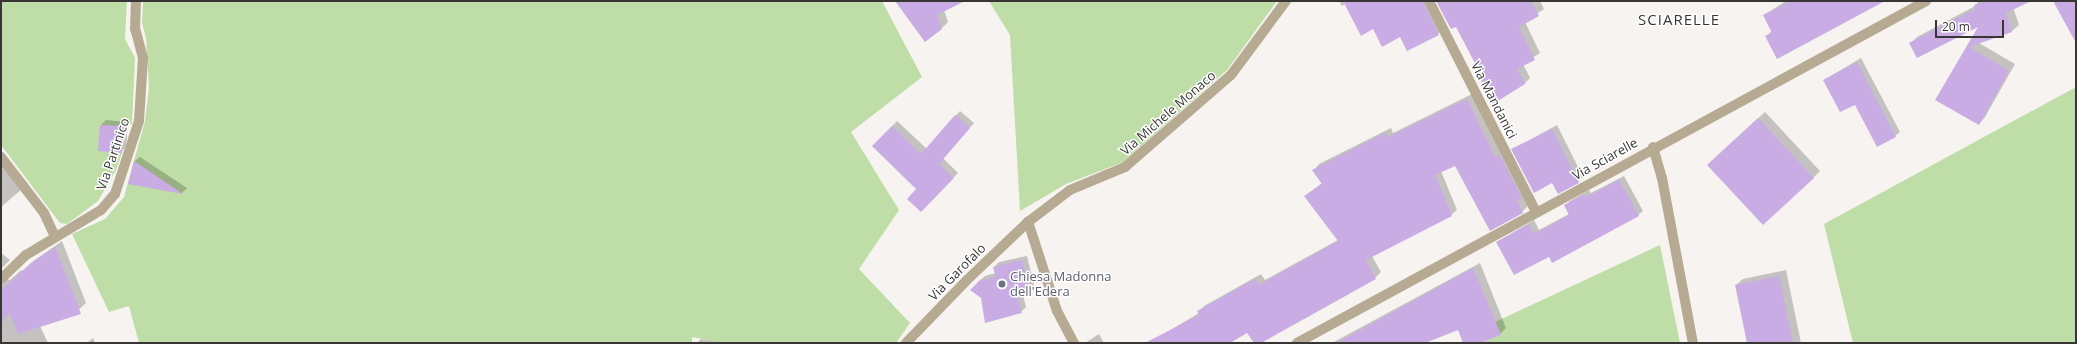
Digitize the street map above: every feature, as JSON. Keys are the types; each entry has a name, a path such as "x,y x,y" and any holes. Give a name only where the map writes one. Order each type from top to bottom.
{"street":[{"name":"Via Partinico","path":"1,279 26,255 101,210 115,194 140,121 143,58 135,29 136,1"},
{"name":"Via Michele Monaco","path":"1028,222 1070,190 1125,167 1231,75 1286,1"},
{"name":"Via Mandanici","path":"1429,1 1536,212"},
{"name":"Via Sciarelle","path":"1297,343 1653,147 1926,1"},
{"path":"1653,147 1662,178 1693,343"},
{"path":"1,157 44,213 54,237"},
{"path":"1028,222 1057,311 1074,343"},
{"name":"Via Garofalo","path":"906,343 967,280 1028,222"}],"green space":[{"path":"1,1 127,1 125,39 135,58 132,124 123,126 122,153 116,170 98,201 67,224 60,223 1,145"},
{"path":"143,1 882,1 922,77 851,132 899,210 859,269 910,323 896,343 723,343 692,337 692,343 139,343 129,306 109,312 72,234 105,219 124,197 145,121 149,88 146,38 142,23"},
{"path":"989,1 1277,1 1227,70 1123,162 1066,184 1020,211 1010,35"},
{"path":"2076,87 2076,343 1853,343 1824,224"},
{"path":"1660,245 1680,343 1481,343 1501,335 1495,322"}],"building":[{"path":"895,1 965,1 937,15 942,29 925,42"},
{"path":"1343,1 1423,1 1439,35 1407,51 1400,37 1382,47 1373,29 1361,36"},
{"path":"1436,1 1531,1 1539,16 1519,27 1535,60 1517,69 1525,84 1493,104 1476,70 1478,69 1456,27 1451,29"},
{"path":"1791,1 1885,1 1777,59 1765,36 1772,33 1763,15"},
{"path":"1986,1 2031,1 2006,13 2012,32 1969,47 2009,71 1979,125 1935,100 1978,27 1917,58 1909,43 1975,9 1974,5"},
{"path":"2053,1 2076,1 2076,43"},
{"path":"1857,62 1896,137 1877,147 1855,105 1840,112 1823,80"},
{"path":"1467,99 1495,157 1500,155 1522,199 1517,201 1523,213 1490,231 1455,166 1435,175 1452,216 1366,260 1376,279 1261,343 1254,343 1247,333 1230,343 1145,343 1199,315 1197,311 1255,279 1259,285 1338,241 1304,196 1322,184 1312,170 1385,133 1388,137"},
{"path":"955,115 970,128 939,164 954,178 921,212 907,199 916,189 872,146 892,126 921,154"},
{"path":"1758,118 1814,178 1763,225 1707,165"},
{"path":"100,125 123,126 122,153 98,151"},
{"path":"1552,129 1579,183 1558,194 1552,183 1534,193 1511,149"},
{"path":"134,161 183,194 128,184"},
{"path":"1619,180 1639,216 1552,263 1549,257 1514,275 1496,242 1529,224 1534,234 1569,215 1564,205 1584,194 1586,197"},
{"path":"55,247 81,314 18,334 9,312 1,325 1,290 32,262"},
{"name":"Chiesa Madonna dell'Edera","path":"1022,260 1030,295 1018,298 1022,313 985,323 981,298 970,290 979,281 996,277 993,267"},
{"path":"1473,268 1501,335 1481,343 1463,343 1458,330 1425,343 1337,343"},
{"path":"1779,276 1793,343 1747,343 1735,285"}],"place":[{"name":"Chiesa Madonna dell'Edera","path":"1002,284"}],"district":[{"name":"SCIARELLE","path":"1679,20"}]}
